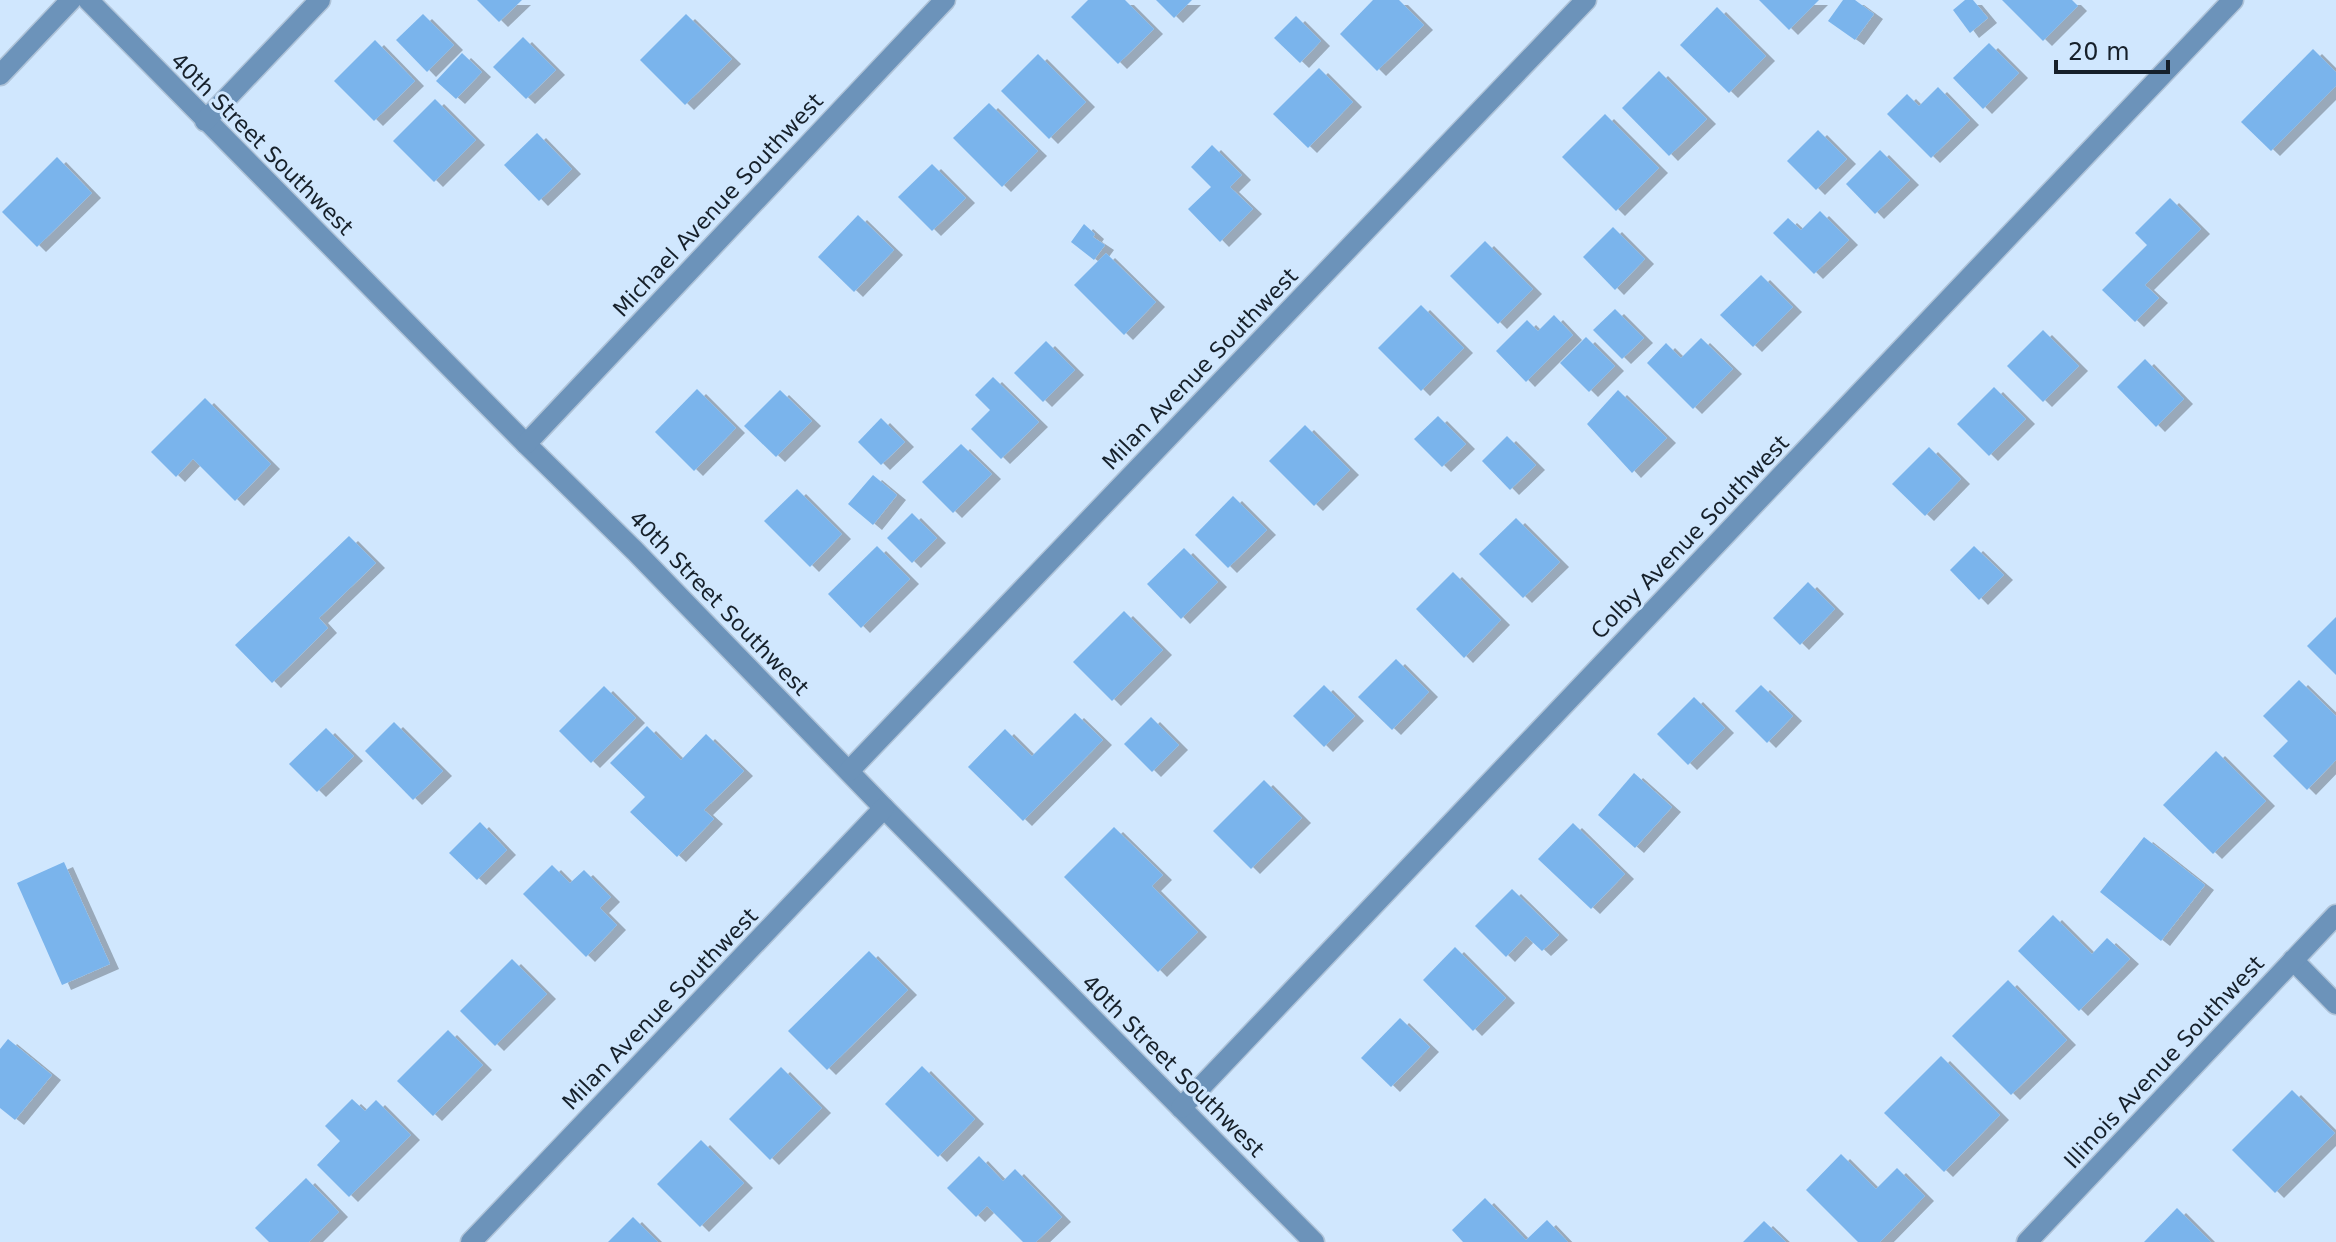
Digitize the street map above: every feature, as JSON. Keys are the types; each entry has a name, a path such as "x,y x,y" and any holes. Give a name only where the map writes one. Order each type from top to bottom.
{"street":[{"path":"0,75 71,0"},
{"name":"40th Street Southwest","path":"88,0 1314,1242"},
{"path":"205,121 320,0"},
{"name":"Michael Avenue Southwest","path":"526,444 945,0"},
{"name":"Milan Avenue Southwest","path":"849,771 1586,0"},
{"name":"Colby Avenue Southwest","path":"1181,1108 2233,0"},
{"name":"Milan Avenue Southwest","path":"471,1242 884,808"},
{"name":"Illinois Avenue Southwest","path":"2027,1242 2336,915"},
{"path":"2293,960 2336,1004"}],"building":[{"path":"477,0 522,0 499,22"},
{"path":"1088,0 1125,0 1154,29 1118,64 1071,17"},
{"path":"1156,0 1192,0 1174,18"},
{"path":"1373,0 1399,0 1424,25 1377,71 1340,34"},
{"path":"1759,0 1819,0 1789,30"},
{"path":"1843,0 1855,0 1874,14 1855,40 1828,21"},
{"path":"1965,0 1973,0 1988,18 1970,33 1953,10"},
{"path":"2002,0 2072,0 2078,6 2043,41"},
{"path":"1717,7 1766,56 1729,93 1680,45"},
{"path":"423,14 454,45 427,72 396,40"},
{"path":"686,14 732,59 685,105 640,60"},
{"path":"1296,16 1321,41 1300,63 1274,38"},
{"path":"523,37 556,70 526,99 493,67"},
{"path":"375,40 415,81 374,121 334,81"},
{"path":"1989,43 2019,73 1983,109 1953,78"},
{"path":"2313,49 2336,72 2336,86 2271,151 2241,122"},
{"path":"462,53 482,72 456,99 436,81"},
{"path":"1038,54 1086,102 1049,139 1001,91"},
{"path":"1319,68 1353,102 1308,148 1273,114"},
{"path":"1659,71 1707,119 1669,156 1622,108"},
{"path":"1938,87 1970,120 1931,158 1887,114 1907,94 1919,106"},
{"path":"435,99 476,140 434,182 393,141"},
{"path":"989,103 1038,151 1002,187 953,138"},
{"path":"1605,114 1659,168 1616,211 1562,157"},
{"path":"1818,130 1847,159 1816,190 1787,161"},
{"path":"537,133 572,169 539,201 504,165"},
{"path":"1212,145 1242,175 1230,187 1253,209 1220,242 1188,209 1211,187 1191,167"},
{"path":"1880,150 1910,180 1875,214 1846,184"},
{"path":"57,157 92,193 37,247 2,212"},
{"path":"932,164 966,198 932,231 898,197"},
{"path":"2170,198 2201,229 2145,285 2159,298 2135,322 2102,290 2147,245 2135,233"},
{"path":"1820,211 1849,240 1814,274 1773,233 1788,218 1801,230"},
{"path":"858,215 894,250 854,292 818,257"},
{"path":"1084,224 1095,234 1093,237 1105,245 1094,260 1071,242"},
{"path":"1613,227 1645,259 1615,290 1583,257"},
{"path":"1485,241 1533,289 1498,324 1450,276"},
{"path":"1106,253 1156,302 1124,335 1074,285"},
{"path":"1761,275 1793,307 1753,347 1720,315"},
{"path":"1421,305 1464,348 1421,391 1378,348"},
{"path":"1615,309 1644,338 1622,359 1593,330"},
{"path":"1554,315 1573,335 1526,382 1496,351 1527,320 1538,331"},
{"path":"2043,330 2079,366 2043,402 2007,366"},
{"path":"1586,337 1615,366 1589,392 1560,363"},
{"path":"1701,338 1733,369 1693,409 1647,363 1666,343 1681,358"},
{"path":"1046,341 1075,370 1043,402 1014,373"},
{"path":"2145,359 2184,399 2156,427 2117,387"},
{"path":"993,377 1039,422 1001,459 971,429 990,410 975,395"},
{"path":"1994,387 2026,419 1989,456 1957,424"},
{"path":"697,389 736,428 694,471 655,432"},
{"path":"780,390 812,421 776,457 744,426"},
{"path":"1618,390 1667,438 1632,473 1587,424"},
{"path":"205,398 271,464 235,501 193,459 176,477 151,452"},
{"path":"1438,416 1466,444 1442,467 1414,439"},
{"path":"881,418 905,442 881,465 858,442"},
{"path":"1305,425 1350,470 1314,506 1269,461"},
{"path":"1507,436 1536,465 1510,490 1482,461"},
{"path":"961,444 992,474 953,513 922,482"},
{"path":"1929,447 1961,479 1925,516 1892,484"},
{"path":"873,475 897,495 873,525 848,504"},
{"path":"797,489 842,534 810,567 764,521"},
{"path":"1233,496 1267,530 1228,568 1195,535"},
{"path":"912,513 937,538 912,563 887,538"},
{"path":"1516,518 1560,562 1523,598 1479,554"},
{"path":"349,536 376,563 319,618 328,628 272,683 235,645"},
{"path":"877,546 910,579 861,628 828,594"},
{"path":"1974,546 2004,575 1979,600 1950,570"},
{"path":"1184,548 1218,582 1181,619 1147,584"},
{"path":"1453,572 1501,620 1464,658 1416,609"},
{"path":"1808,582 1835,609 1800,645 1773,618"},
{"path":"1124,611 1163,650 1112,701 1073,662"},
{"path":"2336,617 2336,675 2307,646"},
{"path":"1396,659 1429,692 1392,730 1358,697"},
{"path":"2299,680 2336,716 2336,760 2307,790 2273,756 2288,741 2263,716"},
{"path":"1324,685 1355,716 1324,747 1293,716"},
{"path":"1761,685 1793,716 1767,743 1735,711"},
{"path":"604,686 636,718 591,763 559,731"},
{"path":"1694,697 1725,728 1688,765 1657,734"},
{"path":"1075,713 1103,740 1023,821 968,767 1005,729 1032,756"},
{"path":"1151,717 1179,745 1152,772 1124,744"},
{"path":"394,722 443,771 413,800 365,751"},
{"path":"647,726 681,760 706,734 744,771 704,810 714,819 677,857 630,812 645,797 610,763"},
{"path":"326,728 354,756 317,792 289,764"},
{"path":"2216,751 2266,801 2213,854 2163,805"},
{"path":"1634,773 1672,807 1635,848 1598,815"},
{"path":"1264,780 1302,818 1251,869 1213,831"},
{"path":"480,822 507,850 477,880 449,853"},
{"path":"1573,823 1625,874 1591,909 1538,859"},
{"path":"1114,827 1163,875 1152,886 1198,932 1158,972 1064,877"},
{"path":"2144,837 2205,885 2161,941 2100,892"},
{"path":"64,862 110,964 62,985 17,883"},
{"path":"552,865 570,883 584,870 611,897 600,908 617,925 586,957 523,894"},
{"path":"1512,889 1559,935 1542,951 1526,936 1506,957 1475,926"},
{"path":"2053,915 2092,954 2107,938 2130,959 2079,1011 2018,951"},
{"path":"1455,947 1506,998 1473,1031 1423,980"},
{"path":"869,951 908,990 827,1070 788,1031"},
{"path":"512,959 547,994 495,1046 460,1011"},
{"path":"2008,980 2067,1040 2011,1095 1952,1036"},
{"path":"1400,1018 1430,1047 1391,1087 1361,1058"},
{"path":"448,1030 483,1065 433,1116 397,1081"},
{"path":"8,1039 52,1075 15,1120 0,1108 0,1049"},
{"path":"1941,1056 2000,1115 1944,1172 1884,1113"},
{"path":"922,1066 975,1119 938,1157 885,1104"},
{"path":"781,1067 822,1108 770,1160 729,1119"},
{"path":"2292,1090 2335,1133 2275,1193 2232,1150"},
{"path":"352,1099 365,1111 376,1100 411,1135 349,1197 317,1165 340,1141 325,1126"},
{"path":"701,1140 744,1183 700,1227 657,1184"},
{"path":"1841,1154 1876,1189 1897,1168 1925,1196 1880,1242 1858,1242 1806,1190"},
{"path":"979,1156 1003,1181 1015,1169 1062,1217 1036,1242 1023,1242 987,1206 976,1217 947,1188"},
{"path":"306,1178 339,1212 309,1242 269,1242 255,1228"},
{"path":"1485,1198 1526,1240 1547,1220 1568,1242 1463,1242 1452,1230"},
{"path":"2177,1208 2211,1242 2144,1242"},
{"path":"633,1217 658,1242 608,1242"},
{"path":"1764,1221 1786,1242 1743,1242"}]}
